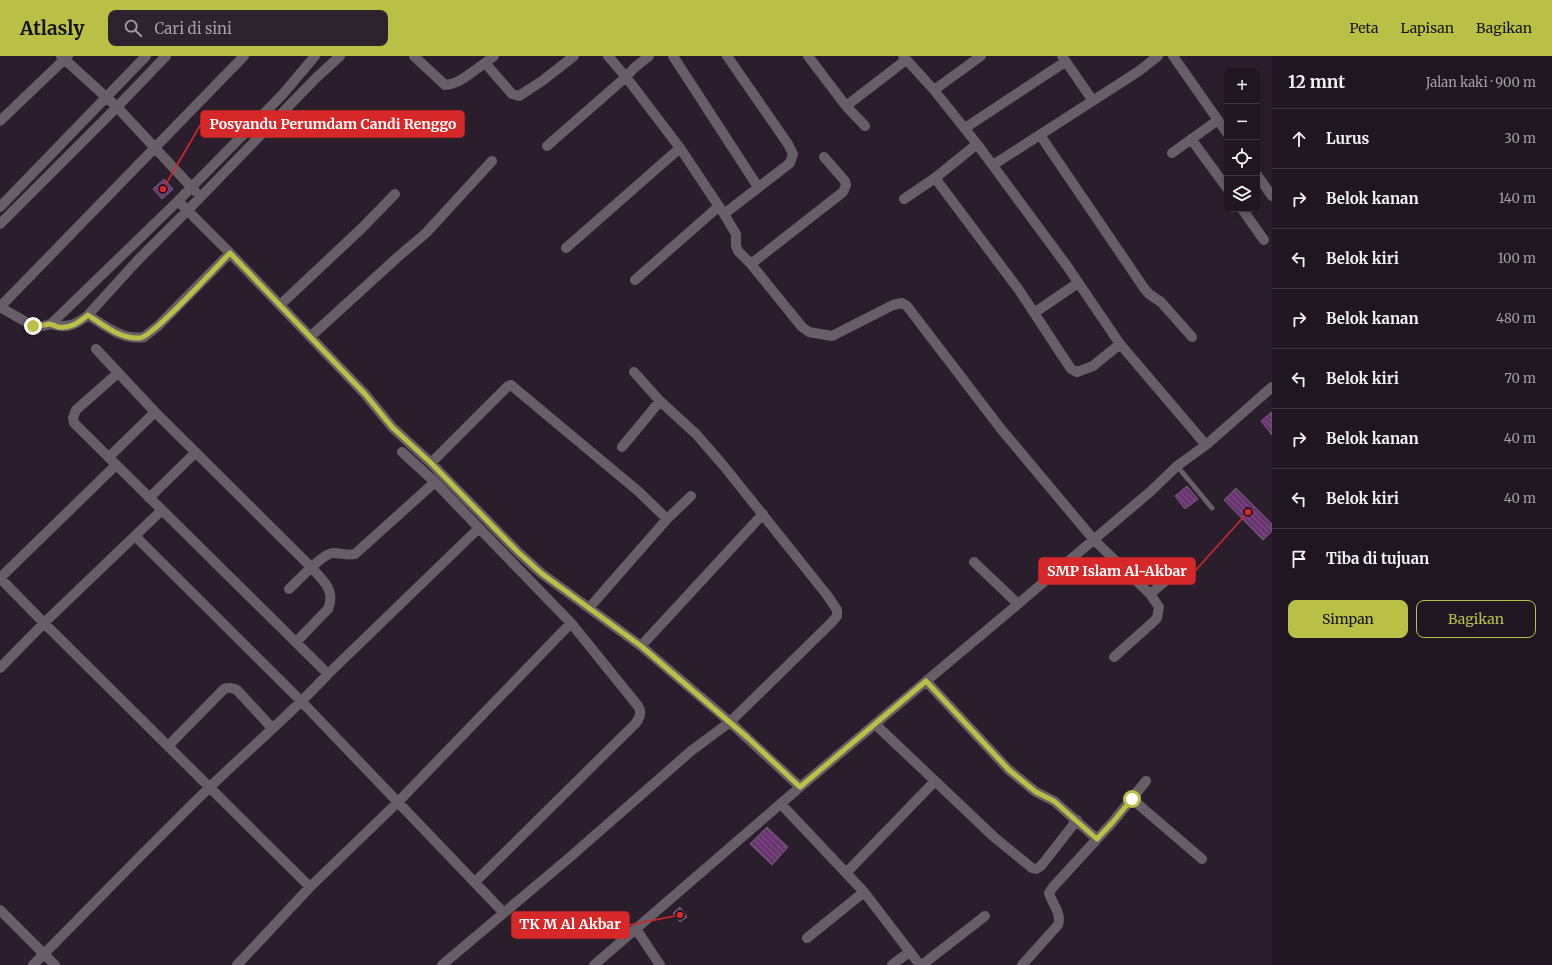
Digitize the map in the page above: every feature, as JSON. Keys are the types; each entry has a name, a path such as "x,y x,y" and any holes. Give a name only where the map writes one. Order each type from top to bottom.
{"street":[{"path":"12,212 2,205 146,56"},
{"path":"0,224 166,56"},
{"path":"244,56 0,307 33,326 39,327 51,324 192,187 283,94 315,56"},
{"path":"416,56 445,85 458,82 494,56"},
{"path":"485,63 512,94 519,96 574,56"},
{"path":"608,56 626,77 680,148 736,234 738,250 802,327 808,332 832,336 892,305 902,303 907,306 1001,429 1094,540 1150,594 1159,607 1157,618 1114,657"},
{"path":"547,146 649,56"},
{"path":"673,56 758,187"},
{"path":"635,280 721,211 758,187 790,163 793,154 788,144 727,56"},
{"path":"808,56 846,106 865,126"},
{"path":"934,90 981,56"},
{"path":"993,165 1139,71 1158,56"},
{"path":"1173,56 1224,129"},
{"path":"0,121 64,57 117,107 201,197"},
{"path":"51,324 59,327 69,327 79,323 88,315 137,261 338,57"},
{"path":"846,106 905,58 934,90 993,165 1068,266 1120,344 1206,445"},
{"path":"965,128 1063,59 1093,101"},
{"path":"305,67 316,78"},
{"path":"283,94 292,103"},
{"path":"1172,153 1218,120"},
{"path":"1040,135 1144,288 1149,294 1161,302 1192,337"},
{"path":"242,136 252,145"},
{"path":"1191,139 1224,184"},
{"path":"904,199 935,178 977,144"},
{"path":"566,248 680,148"},
{"path":"225,153 234,162"},
{"path":"751,264 843,192 845,189 845,181 824,157"},
{"path":"310,337 426,233 492,161"},
{"path":"42,163 51,172"},
{"path":"1258,176 1272,196"},
{"path":"935,178 1019,290 1071,369 1077,372 1093,366 1120,344"},
{"path":"280,304 362,228 395,194"},
{"path":"178,201 280,304 365,394 392,427 431,463 518,552 541,573 641,646 730,722 800,787"},
{"path":"1244,212 1264,240"},
{"path":"88,315 111,330 125,336 140,338 144,337 158,326 230,253"},
{"path":"1034,313 1078,283"},
{"path":"96,349 195,453 312,568 328,587 331,594 331,602 328,609 296,642"},
{"path":"442,965 569,858 691,751 730,722 837,616 837,610 832,601 723,465 696,434 660,401 634,372"},
{"path":"118,373 76,410 73,418 74,423 328,674"},
{"path":"431,463 508,386 511,385 638,491 667,519"},
{"path":"594,965 800,787 1094,540 1177,466 1206,445 1272,387"},
{"path":"622,447 660,401"},
{"path":"109,457 155,412"},
{"path":"402,452 435,482 571,623 640,709 639,718 636,723 475,882"},
{"path":"149,498 195,453"},
{"path":"116,465 0,578 44,624 310,887"},
{"path":"289,589 312,568 319,559 327,554 355,554 435,482"},
{"path":"589,608 667,519 691,496"},
{"path":"0,668 162,510"},
{"path":"641,646 763,514"},
{"path":"33,965 209,787 302,702 328,674 479,528"},
{"path":"135,536 302,702 504,913"},
{"path":"974,562 1018,604"},
{"path":"1150,594 1182,568"},
{"path":"244,963 310,887 398,802 571,623"},
{"path":"926,681 1009,770 1036,792 1054,801 1097,839"},
{"path":"168,746 224,689 228,688 237,690 272,728"},
{"path":"875,724 994,837 1032,868 1036,869 1041,866 1077,820"},
{"path":"846,873 935,781"},
{"path":"1022,965 1058,925 1060,920 1059,914 1051,901 1050,893 1053,887 1112,823 1146,781"},
{"path":"1132,799 1202,859"},
{"path":"781,804 864,892 909,952 921,965 985,916"},
{"path":"807,938 864,892"},
{"path":"0,910 55,965"},
{"path":"636,930 660,965"},
{"path":"892,965 909,952"}],"lane":[{"path":"1177,466 1212,508"}],"building":[{"path":"164,179 173,189 162,199 153,189"},
{"path":"1272,412 1272,435 1261,421"},
{"path":"1187,486 1198,499 1185,509 1175,496"},
{"path":"1236,488 1272,524 1272,531 1263,540 1224,500"},
{"path":"767,827 788,847 772,865 750,844"},
{"path":"680,907 687,917 680,922 673,913"}],"place":[{"name":"Posyandu Perumdam Candi Renggo","path":"163,189"},
{"name":"SMP Islam Al-Akbar","path":"1248,512"},
{"name":"TK M Al Akbar","path":"680,915"}],"route":[{"path":"33,326 39,327 51,324 59,327 69,327 79,323 88,315 111,330 125,336 135,338 144,337 158,326 230,253 365,394 392,427 431,463 518,552 541,573 641,646 748,738 800,787 926,681 1009,770 1036,792 1054,801 1067,811 1097,839 1132,799"}]}
